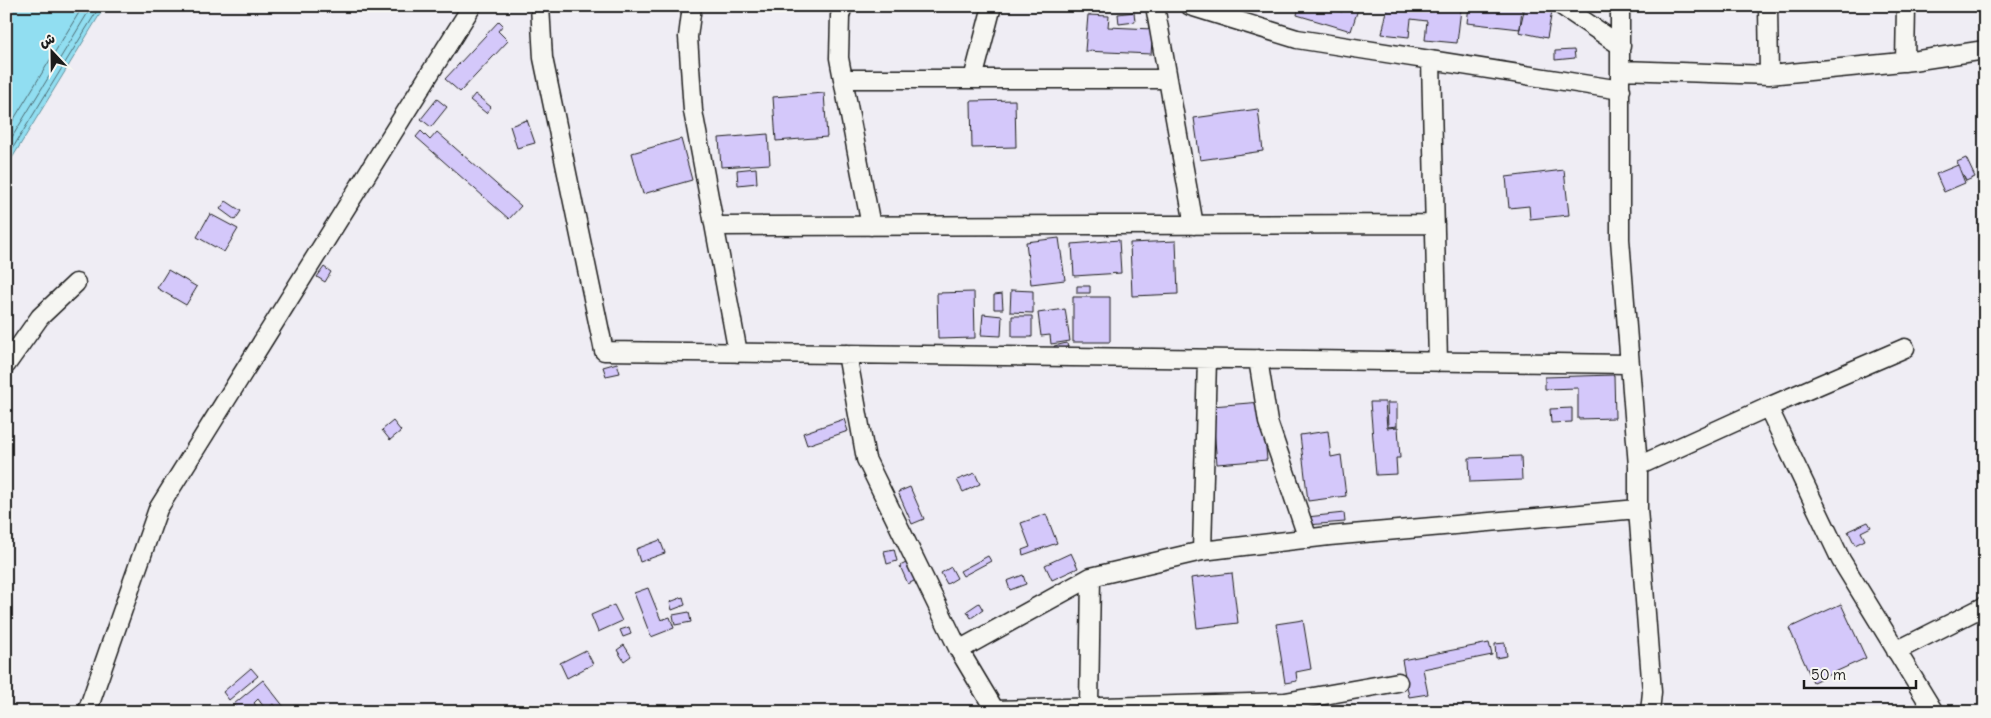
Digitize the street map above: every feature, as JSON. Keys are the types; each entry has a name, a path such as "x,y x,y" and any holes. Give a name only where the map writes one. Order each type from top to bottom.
{"street":[{"path":"87,712 158,510 472,6"},
{"path":"540,6 543,58 604,351 1628,364"},
{"path":"692,6 688,37 693,111 738,353"},
{"path":"843,6 840,16 840,58 871,226"},
{"path":"972,79 992,6"},
{"path":"1155,6 1194,225"},
{"path":"1190,6 1298,40 1621,90"},
{"path":"1562,6 1621,46"},
{"path":"1620,6 1620,240 1628,364 1638,466 1638,509 1652,708"},
{"path":"1768,6 1769,75"},
{"path":"1905,62 1906,6"},
{"path":"1621,70 1769,75 1905,62 1985,50"},
{"path":"1431,60 1438,362"},
{"path":"844,79 1168,79"},
{"path":"714,226 1435,224"},
{"path":"6,365 40,317 76,283"},
{"path":"1638,466 1905,348"},
{"path":"847,354 866,459 959,650 995,711 1089,706 1160,708 1285,702 1398,682"},
{"path":"1202,551 1207,359"},
{"path":"1258,359 1268,422 1308,539"},
{"path":"1768,407 1841,560 1934,712"},
{"path":"959,650 1091,577 1202,551 1308,539 1638,509"},
{"path":"1089,706 1091,577"},
{"path":"1896,651 1985,606"}],"water":[{"path":"6,6 105,6 6,168"}],"building":[{"path":"1299,6 1322,6 1342,12 1343,6 1359,6 1351,31 1297,15"},
{"path":"1388,6 1435,6 1461,9 1457,43 1425,40 1427,21 1411,19 1409,37 1382,34"},
{"path":"1469,6 1522,7 1520,29 1467,23"},
{"path":"1525,6 1552,11 1547,38 1519,32"},
{"path":"1134,12 1135,22 1119,24 1118,14"},
{"path":"1088,15 1109,16 1108,27 1153,29 1151,54 1085,51"},
{"path":"499,21 503,25 498,31 508,41 460,92 445,79"},
{"path":"1574,50 1575,58 1555,60 1555,51"},
{"path":"824,93 827,137 776,141 773,97"},
{"path":"475,94 491,107 486,113 470,100"},
{"path":"437,99 447,107 431,127 421,119"},
{"path":"1015,100 1016,147 972,148 971,101"},
{"path":"1258,109 1263,151 1200,160 1194,118"},
{"path":"527,120 535,143 517,148 510,126"},
{"path":"421,131 430,140 437,132 521,206 509,219 416,137"},
{"path":"768,134 770,164 721,167 719,138"},
{"path":"681,139 692,180 643,194 632,153"},
{"path":"1966,158 1975,177 1966,181 1957,162"},
{"path":"1958,165 1965,183 1944,192 1936,174"},
{"path":"756,168 757,183 738,185 737,170"},
{"path":"1564,170 1569,215 1530,219 1529,206 1509,208 1506,177"},
{"path":"226,201 241,211 235,220 220,209"},
{"path":"210,214 238,229 224,252 197,237"},
{"path":"1059,238 1065,280 1031,284 1026,242"},
{"path":"1119,240 1121,273 1074,276 1072,244"},
{"path":"1176,241 1178,294 1132,296 1130,243"},
{"path":"324,267 331,272 325,282 317,277"},
{"path":"168,270 197,287 186,305 157,288"},
{"path":"1077,286 1090,286 1090,293 1077,293"},
{"path":"1011,290 1033,291 1033,313 1010,312"},
{"path":"974,292 975,338 938,339 937,293"},
{"path":"1002,294 1003,309 994,309 994,295"},
{"path":"1073,297 1110,297 1110,342 1073,342"},
{"path":"1065,309 1070,341 1051,344 1050,335 1041,336 1038,313"},
{"path":"983,314 1002,316 1001,336 981,335"},
{"path":"1012,316 1032,316 1032,337 1012,337"},
{"path":"1067,343 1068,349 1056,352 1054,346"},
{"path":"617,363 620,373 606,376 603,367"},
{"path":"1614,375 1615,418 1578,419 1578,388 1545,389 1545,377"},
{"path":"1262,402 1267,460 1217,464 1212,406"},
{"path":"1370,402 1385,402 1387,428 1398,427 1400,458 1396,458 1397,474 1376,475"},
{"path":"1387,403 1397,403 1397,426 1388,427"},
{"path":"1572,408 1572,422 1551,423 1550,409"},
{"path":"844,419 848,431 807,445 803,433"},
{"path":"393,421 401,431 390,440 382,430"},
{"path":"1328,431 1331,457 1341,455 1346,496 1308,501 1300,435"},
{"path":"1521,456 1522,480 1470,482 1469,458"},
{"path":"975,473 980,484 963,492 957,480"},
{"path":"910,487 924,519 912,524 898,492"},
{"path":"1344,513 1345,522 1307,525 1307,517"},
{"path":"1046,514 1057,543 1023,555 1022,550 1030,547 1021,523"},
{"path":"1868,522 1871,527 1861,532 1865,540 1855,545 1848,531"},
{"path":"660,540 665,553 640,562 636,549"},
{"path":"894,549 897,561 887,564 884,551"},
{"path":"1071,553 1078,568 1052,580 1045,565"},
{"path":"988,556 991,561 963,576 960,571"},
{"path":"910,561 918,579 908,584 900,566"},
{"path":"951,567 957,578 947,584 941,573"},
{"path":"1232,573 1238,623 1197,628 1191,578"},
{"path":"1023,575 1026,584 1010,590 1007,581"},
{"path":"648,588 661,620 670,617 674,628 651,637 634,593"},
{"path":"683,597 685,605 672,610 670,602"},
{"path":"979,603 983,610 971,618 967,611"},
{"path":"1841,604 1866,658 1813,682 1789,628"},
{"path":"614,605 622,621 598,632 591,615"},
{"path":"689,612 691,622 675,625 673,615"},
{"path":"1303,620 1311,669 1296,672 1297,681 1285,683 1276,624"},
{"path":"629,627 631,634 623,637 620,630"},
{"path":"1489,643 1492,655 1423,669 1428,694 1409,697 1402,660"},
{"path":"1505,643 1507,656 1496,658 1495,644"},
{"path":"624,645 631,656 624,661 617,650"},
{"path":"586,650 593,664 567,678 560,663"},
{"path":"251,668 258,676 229,700 223,692"},
{"path":"263,680 288,712 279,712 273,704 266,710 258,699 254,703 261,712 240,712 234,704"}]}
